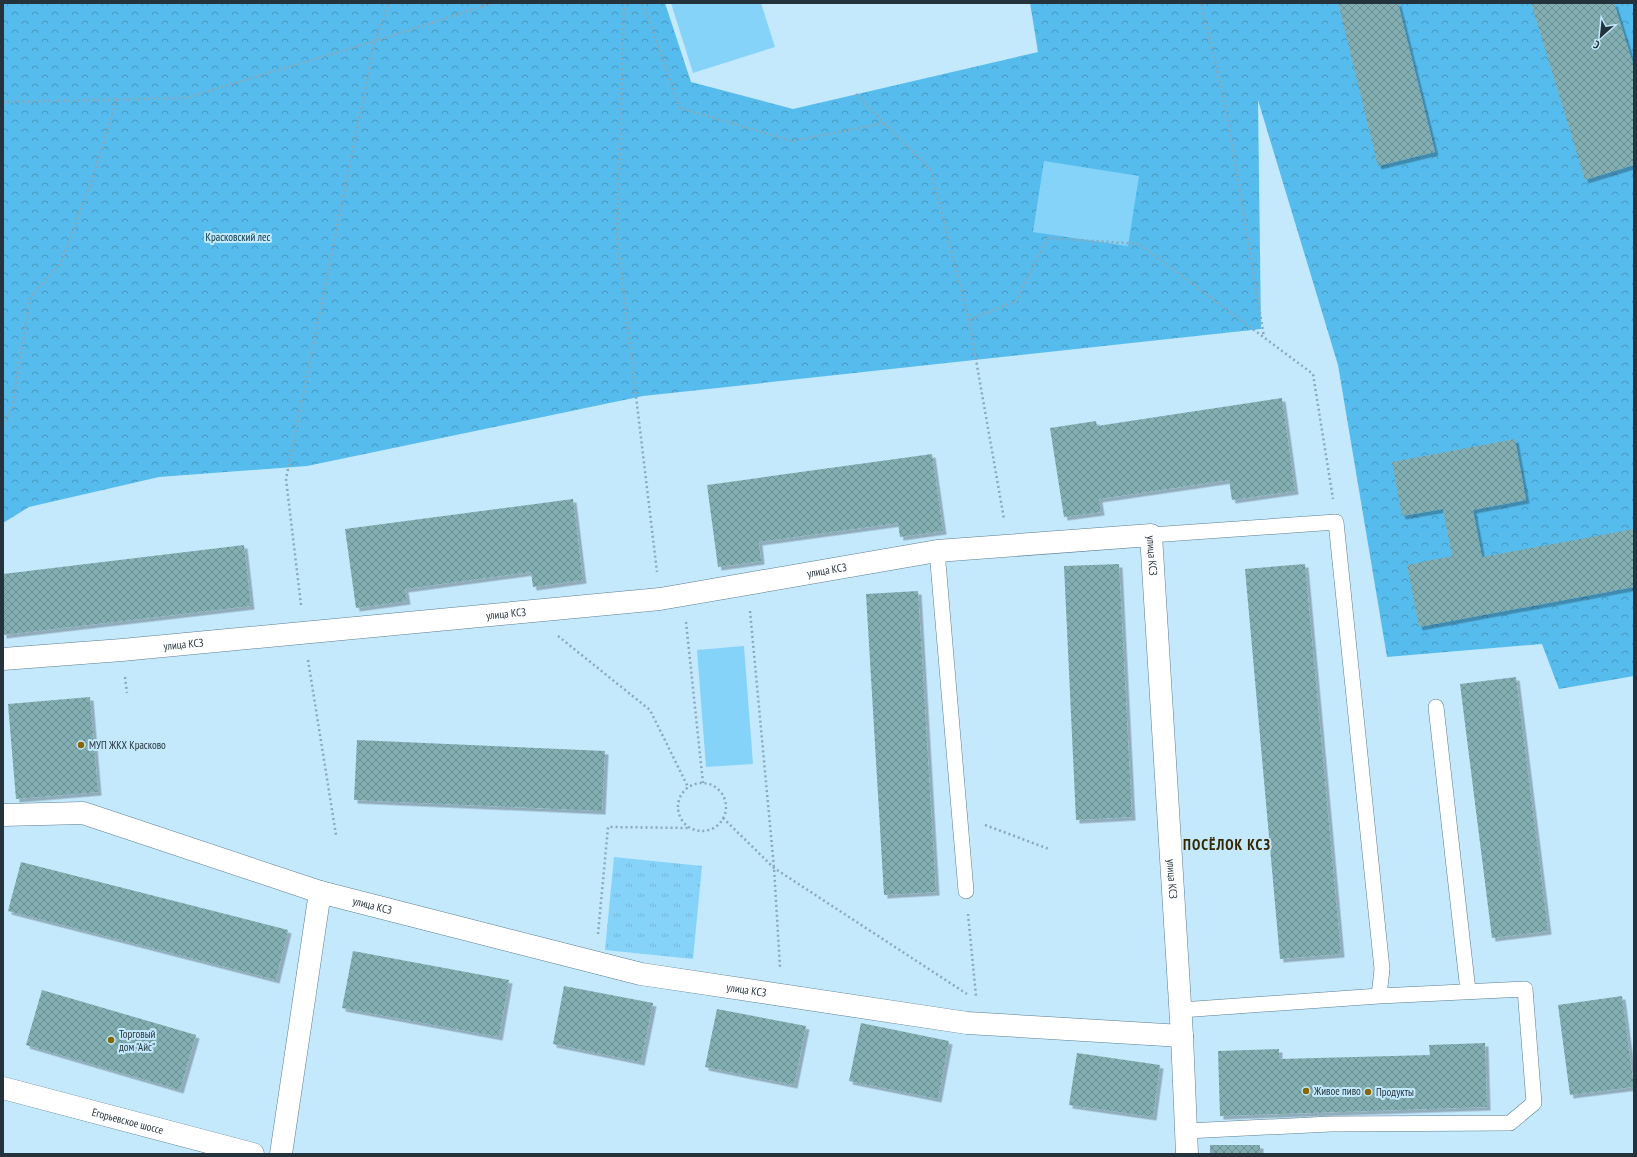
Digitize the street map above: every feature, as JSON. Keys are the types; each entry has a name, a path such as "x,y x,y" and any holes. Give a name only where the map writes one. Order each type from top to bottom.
{"street":[{"name":"улица КСЗ","path":"3,659 122,650 660,599 937,551 1151,535 1181,1010 1187,1154"},
{"name":"улица КСЗ","path":"3,814 83,813 320,892 640,974 967,1022 1182,1036"},
{"path":"281,1154 320,892"},
{"name":"Егорьевское шоссе","path":"3,1088 253,1154"}],"lane":[{"path":"1151,535 1336,522 1382,969 1379,996"},
{"path":"937,551 966,891"},
{"path":"1436,707 1468,991"},
{"path":"1181,1010 1379,996 1525,989 1534,1103 1510,1123 1331,1124 1186,1130"}],"path":[{"path":"336,835 304,633 286,479 375,41 389,3"},
{"path":"3,102 185,98 375,41 493,3"},
{"path":"624,3 617,238 660,599"},
{"path":"643,3 680,108 792,141 885,123"},
{"path":"1201,3 1225,103 1264,337"},
{"path":"856,94 931,170 969,320 1009,545"},
{"path":"3,426 12,408 30,298 61,263 93,177 117,100"},
{"path":"969,320 1016,301 1048,238 1139,244 1313,374 1336,522"},
{"path":"748,584 774,868 782,995"},
{"path":"683,595 704,783"},
{"path":"528,612 650,710 688,787"},
{"path":"595,962 608,826 689,828 700,831 712,829 719,824 723,818 726,811 726,803 723,795 712,785 704,783 696,784 688,787 682,792 679,800 679,815 683,823 689,828"},
{"path":"959,816 1049,849"},
{"path":"723,818 774,868 977,1001 966,891"}],"green space":[{"name":"Красковский лес","path":"3,3 665,3 691,82 793,109 1038,52 1030,3 1634,3 1634,676 1559,689 1542,644 1387,657 1338,365 1258,100 1261,329 643,396 307,466 159,477 29,507 3,523"},
{"path":"671,3 761,3 775,47 693,73"},
{"path":"1044,161 1139,176 1128,246 1033,232"},
{"path":"744,646 753,764 706,767 697,650"},
{"path":"614,857 702,866 693,959 605,950"}],"building":[{"path":"1338,3 1398,3 1435,152 1378,166"},
{"path":"1531,3 1614,3 1634,67 1634,165 1585,180"},
{"path":"1282,398 1295,491 1232,500 1229,480 1099,499 1101,512 1064,517 1050,428 1096,421 1097,426"},
{"path":"1515,439 1526,500 1473,510 1482,557 1634,529 1634,587 1419,627 1407,565 1452,556 1443,509 1402,516 1392,462"},
{"path":"932,454 943,531 900,537 898,523 759,542 761,561 718,567 707,485"},
{"path":"573,499 583,580 533,587 531,572 405,589 407,601 356,608 345,529"},
{"path":"244,545 251,606 3,635 3,574"},
{"path":"1119,564 1132,817 1076,820 1064,566"},
{"path":"1305,564 1341,954 1280,959 1245,569"},
{"path":"918,591 936,892 884,895 866,594"},
{"path":"1516,677 1548,931 1492,938 1460,684"},
{"path":"90,697 98,792 16,799 8,704"},
{"path":"357,740 605,751 602,811 354,800"},
{"path":"21,862 288,930 276,980 8,911"},
{"path":"353,951 509,980 499,1037 342,1008"},
{"path":"564,986 653,1003 641,1062 553,1044"},
{"name":"Торговый дом \"Айс\"","path":"42,990 196,1035 180,1090 26,1045"},
{"path":"1622,996 1634,1087 1570,1095 1558,1005"},
{"path":"717,1009 806,1026 794,1085 705,1067"},
{"path":"861,1023 949,1041 938,1099 849,1081"},
{"path":"1485,1043 1487,1107 1220,1116 1218,1051 1279,1049 1279,1059 1430,1055 1429,1045"},
{"path":"1077,1053 1160,1065 1153,1117 1069,1105"},
{"path":"1210,1145 1260,1145 1260,1154 1210,1154"}],"place":[{"name":"МУП ЖКХ Красково","path":"81,745"},
{"name":"Торговый дом \"Айс\"","path":"111,1040"},
{"name":"Живое пиво","path":"1306,1091"},
{"name":"Продукты","path":"1368,1092"}],"district":[{"name":"ПОСЁЛОК КСЗ","path":"1227,844"}]}
